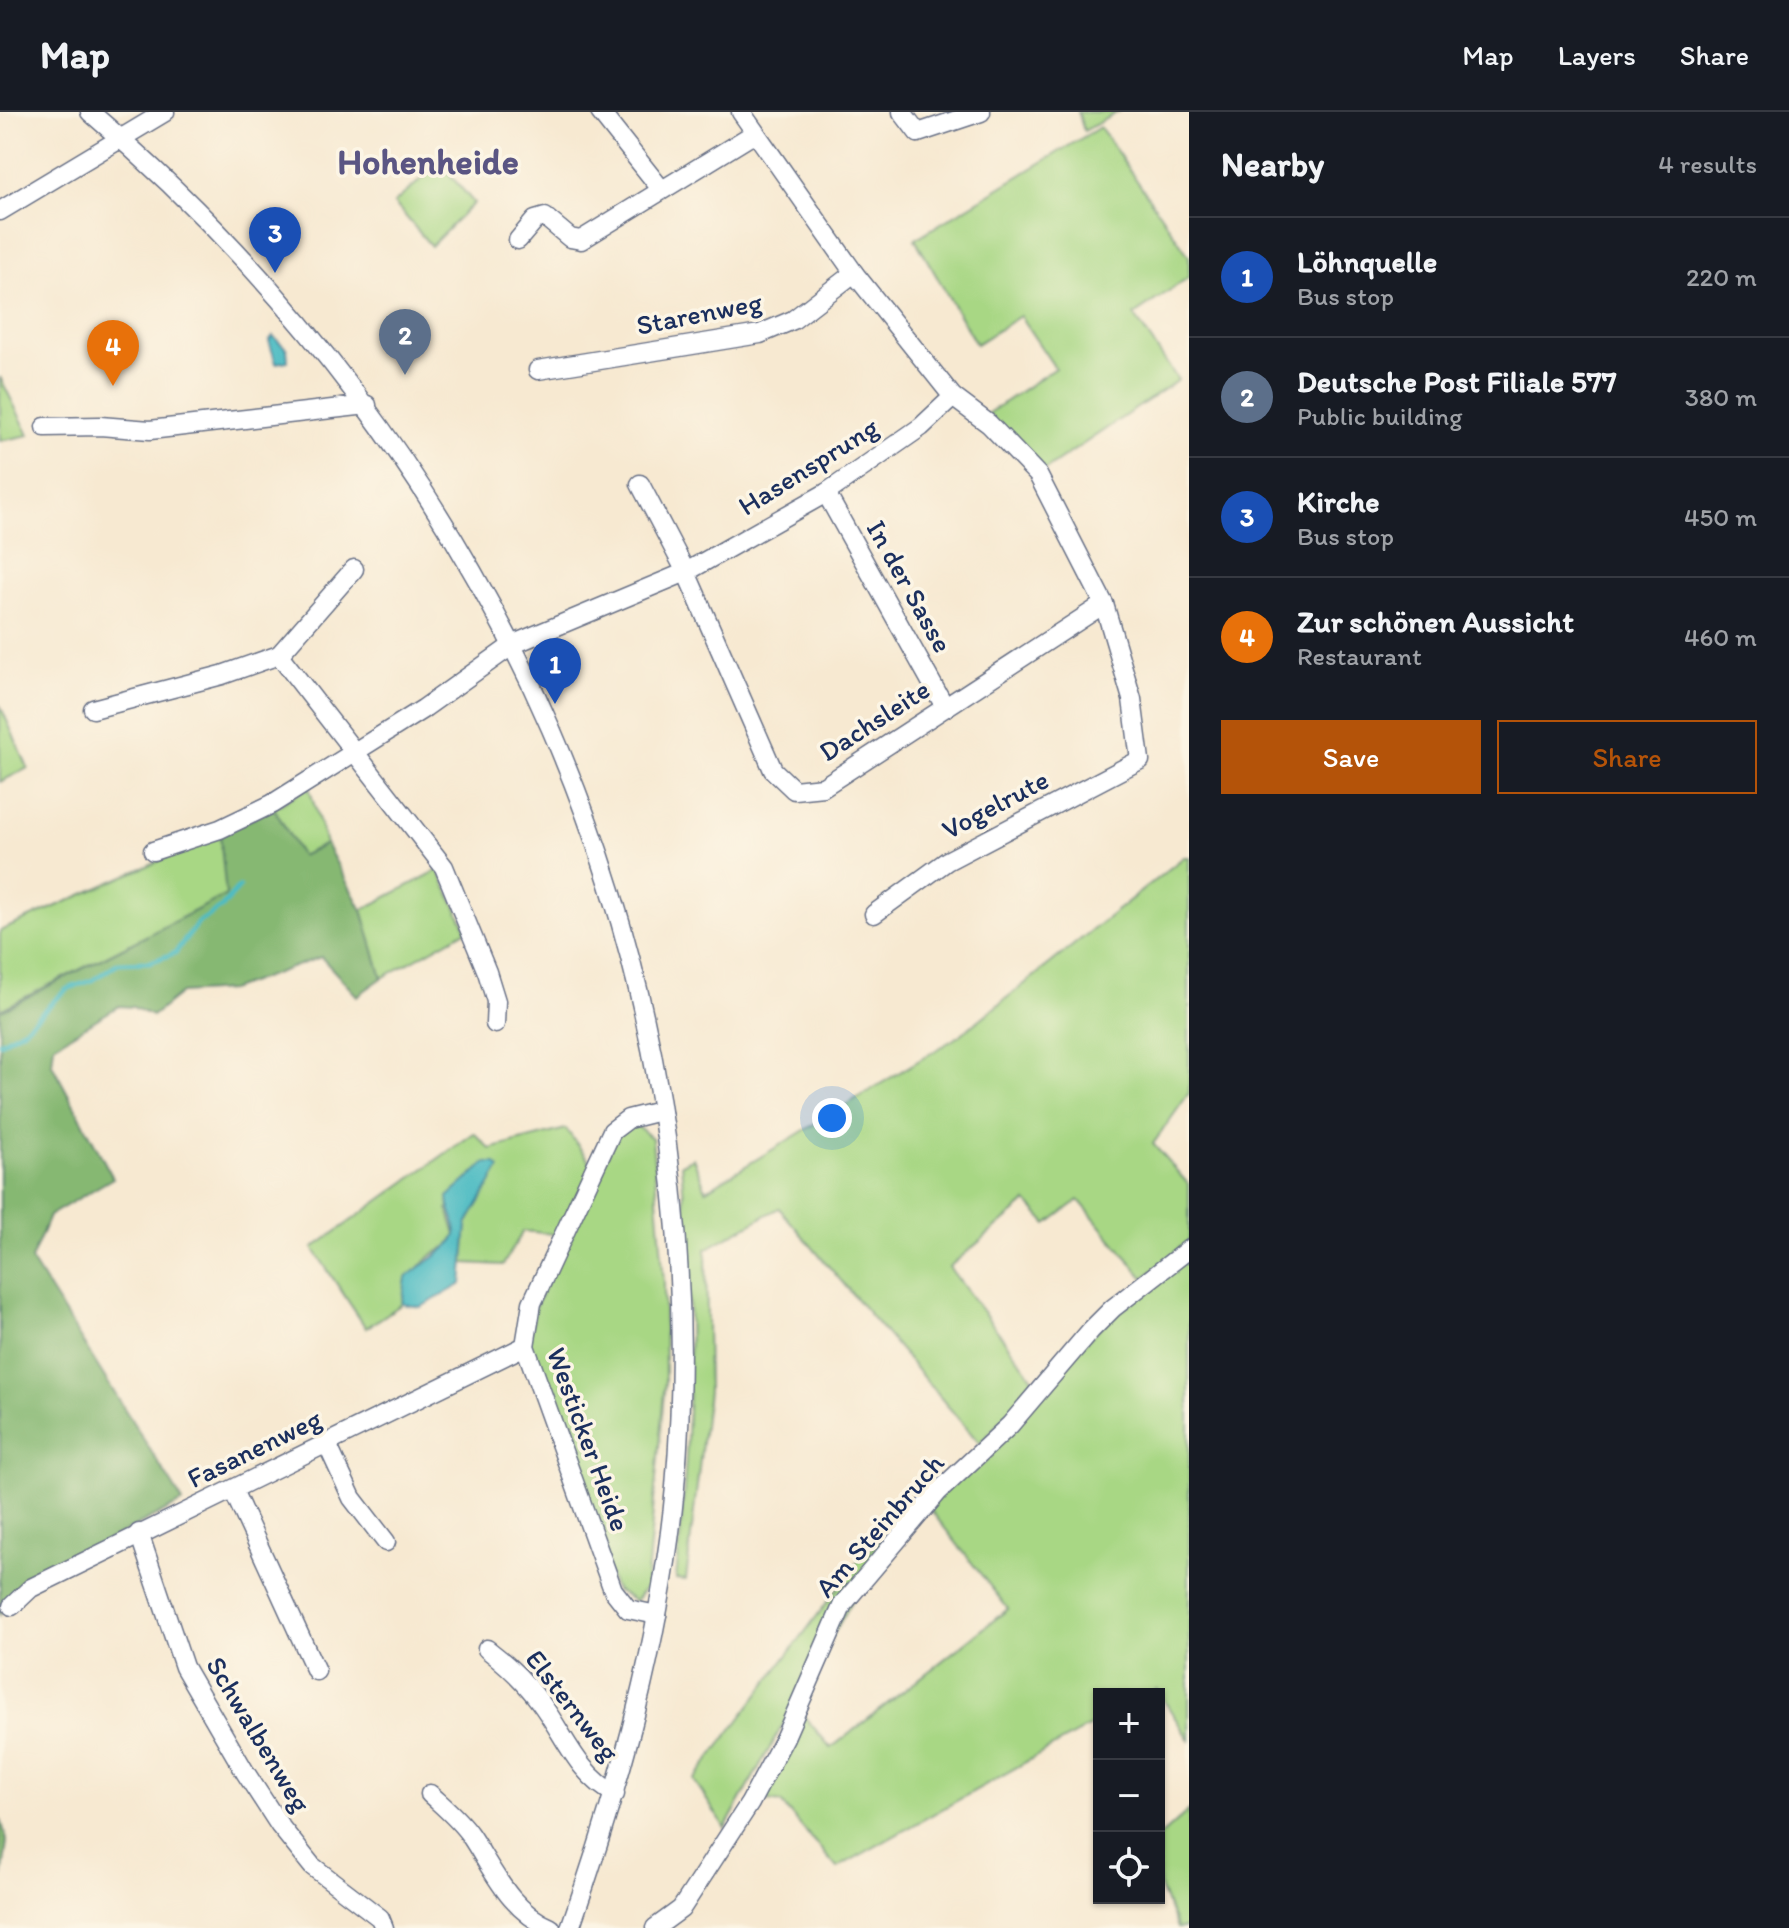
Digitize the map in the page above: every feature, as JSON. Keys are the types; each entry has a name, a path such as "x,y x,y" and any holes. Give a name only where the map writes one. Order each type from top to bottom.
{"street":[{"name":"Westicker Heide","path":"90,112 250,264 367,405 424,488 514,644 574,784 597,850 650,1051 660,1111 680,1267 681,1382 675,1490 657,1615 615,1794 570,1928"},
{"path":"0,211 165,112"},
{"path":"600,112 661,189"},
{"path":"741,112 854,273 953,397 989,424 1038,475 1104,604"},
{"path":"902,112 918,133 981,112"},
{"path":"518,240 535,220 545,217 570,238 581,240 755,133"},
{"name":"Starenweg","path":"538,370 760,334 793,320 854,273"},
{"name":"Hasensprung","path":"153,851 220,829 272,804 423,709 514,644 686,572 826,493 921,427 953,397"},
{"path":"45,427 100,426 150,430 367,405"},
{"path":"640,484 686,572"},
{"name":"In der Sasse","path":"826,493 945,707"},
{"path":"93,709 222,675 279,655 354,569"},
{"name":"Dachsleite","path":"686,572 773,770 794,790 823,787 1104,604"},
{"name":"Vogelrute","path":"874,914 947,861 1140,760 1132,699 1104,604"},
{"path":"279,655 444,867 487,972 496,1001 495,1024"},
{"name":"Westicker Heide","path":"657,1615 628,1609 613,1590 525,1346 532,1303 612,1131 628,1119 660,1111"},
{"name":"Am Steinbruch","path":"655,1928 681,1909 750,1803 785,1737 843,1604 938,1492 1010,1425 1091,1330 1113,1308 1189,1249"},
{"name":"Fasanenweg","path":"12,1606 31,1588 139,1533 525,1346"},
{"path":"327,1444 352,1498 386,1542"},
{"path":"233,1490 316,1671"},
{"name":"Schwalbenweg","path":"139,1533 184,1667 245,1772 280,1826 312,1866 380,1918 384,1928"},
{"name":"Elsternweg","path":"487,1649 512,1668 541,1703 582,1769 599,1785 615,1794"},
{"path":"430,1794 469,1834 514,1904 524,1914 551,1928"}],"green space":[{"path":"1078,112 1118,112 1084,131"},
{"path":"1100,127 1189,256 1189,277 1134,315 1178,380 1042,472 987,414 1055,368 1020,316 976,344 915,239"},
{"path":"440,163 474,203 431,246 394,203"},
{"path":"0,377 29,435 0,441"},
{"path":"0,705 28,768 0,782"},
{"path":"309,787 326,844 301,856 274,808"},
{"path":"274,808 301,856 326,844 362,910 382,978 357,996 321,957 230,990 181,993 152,1016 133,1007 119,1006 54,1045 52,1064 113,1178 49,1216 31,1260 183,1502 28,1582 0,1615 0,1011 226,895 220,834"},
{"path":"220,834 227,895 0,1010 0,931"},
{"path":"1184,857 1189,857 1189,1093 1153,1144 1189,1185 1189,1240 1144,1278 1079,1200 1047,1224 1027,1202 949,1267 1036,1382 980,1444 779,1208 706,1249 708,1391 686,1580 676,1579 688,1424 690,1320 681,1164 693,1158 706,1190 959,1036"},
{"path":"438,870 467,930 382,978 362,910"},
{"path":"636,1125 652,1138 664,1282 665,1381 646,1587 635,1601 615,1590 528,1346 536,1305 619,1130"},
{"path":"566,1129 593,1166 564,1235 523,1231 503,1265 464,1263 467,1224 480,1200 448,1209 456,1235 453,1240 417,1271 408,1284 402,1304 366,1328 313,1248 474,1133 490,1149"},
{"path":"1189,1257 1189,1740 1165,1702 1165,1688 1093,1688 1093,1724 837,1868 781,1803 755,1799 799,1710 831,1748 1008,1609 929,1508 1097,1330"},
{"path":"922,1503 879,1553 725,1828 694,1780 859,1560"},
{"path":"1189,1810 1189,1928 1177,1928 1165,1899 1165,1832"},
{"path":"0,1816 7,1841 0,1896"}],"water":[{"path":"273,336 287,349 288,361 276,363 269,341"},
{"path":"486,1163 495,1163 500,1168 467,1224 462,1284 421,1307 402,1304 406,1278 454,1240 456,1226 448,1197"}],"waterway":[{"path":"0,1043 24,1029 67,989 93,980 118,963 150,962 175,953 199,922 221,908 239,887"}],"place":[{"name":"Kirche","path":"275,273"},
{"name":"Deutsche Post Filiale 577","path":"405,375"},
{"name":"Zur schönen Aussicht","path":"113,386"},
{"name":"Löhnquelle","path":"555,704"}],"district":[{"name":"Hohenheide","path":"428,161"}]}
